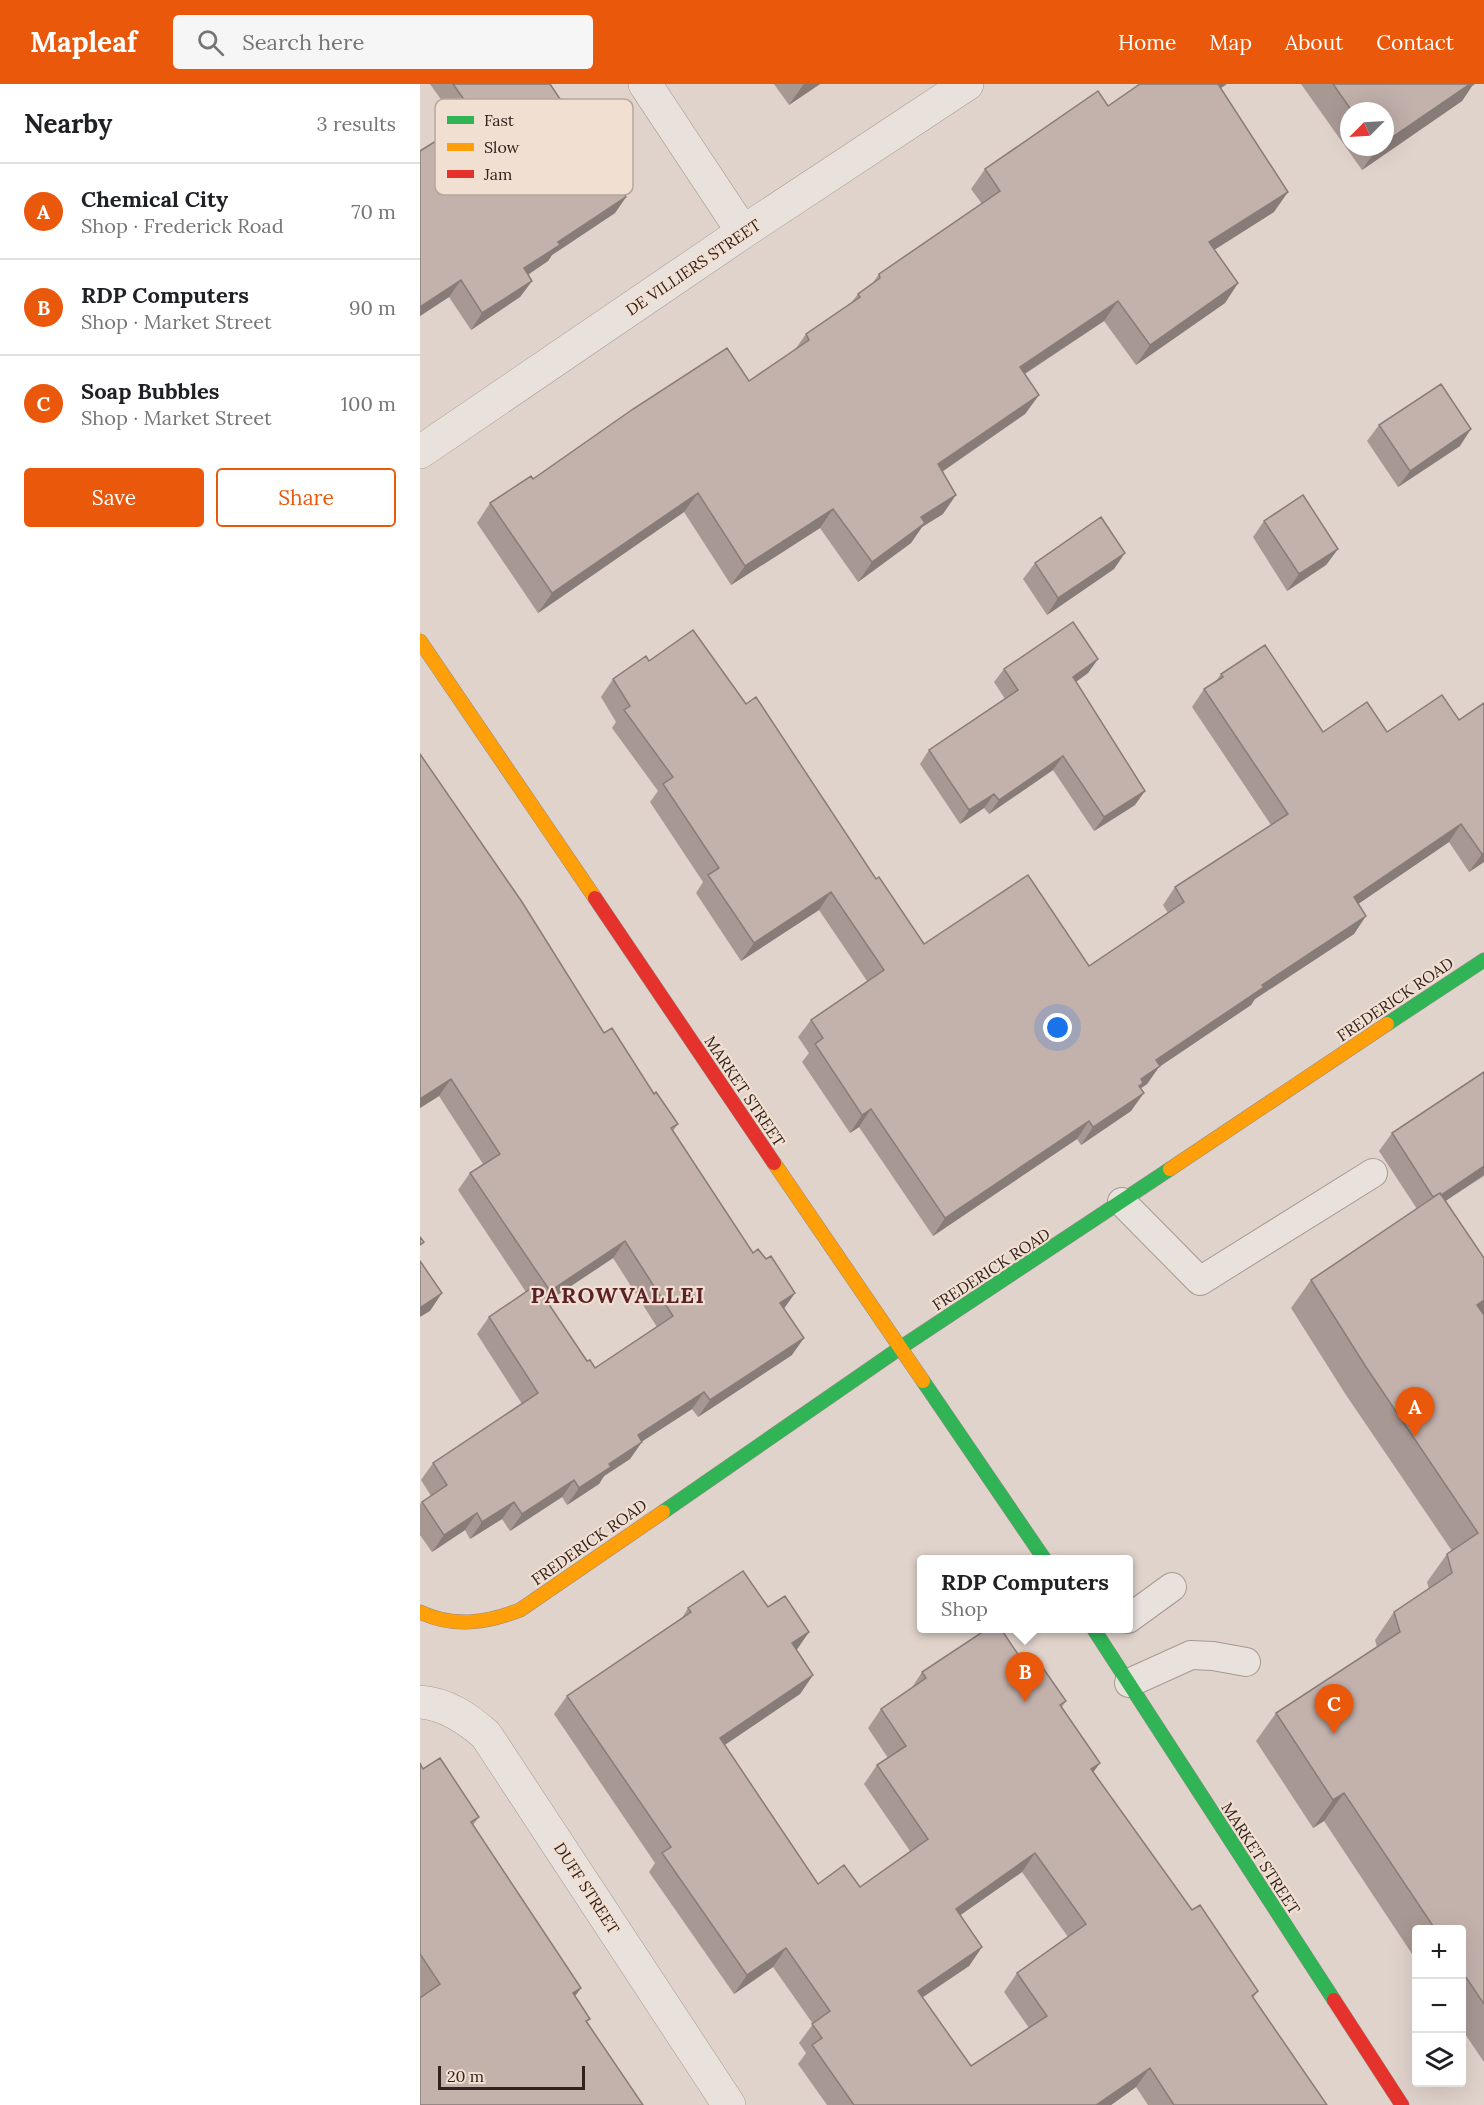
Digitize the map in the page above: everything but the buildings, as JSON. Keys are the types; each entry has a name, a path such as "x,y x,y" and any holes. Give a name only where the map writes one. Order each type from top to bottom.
{"street":[{"path":"645,84 743,232"},
{"name":"DE VILLIERS STREET","path":"420,452 743,232 967,84"},
{"name":"MARKET STREET","path":"420,641 1042,1555"},
{"name":"FREDERICK ROAD","path":"420,1611 444,1621 470,1624 496,1620 520,1610 900,1348 1484,960"},
{"name":"MARKET STREET","path":"1104,1633 1129,1683 1402,2105"},
{"name":"DUFF STREET","path":"420,1702 446,1708 468,1718 486,1735 729,2105"}],"lane":[{"path":"1122,1202 1200,1281 1373,1173"},
{"path":"1133,1615 1172,1587"},
{"path":"1129,1683 1191,1655 1246,1662"}],"traffic: fast":[{"path":"1387,1024 1484,960"},
{"path":"663,1512 900,1348 1170,1169"},
{"path":"923,1381 1042,1555"},
{"path":"1096,1633 1334,2000"}],"traffic: slow":[{"path":"420,641 595,898"},
{"path":"1170,1169 1387,1024"},
{"path":"774,1163 923,1381"},
{"path":"420,1612 445,1620 470,1622 495,1618 520,1610 663,1512"}],"traffic: jam":[{"path":"595,898 774,1163"},
{"path":"1334,2000 1402,2105"}],"place":[{"name":"Chemical City","path":"1415,1437"},
{"name":"RDP Computers","path":"1025,1702"},
{"name":"Soap Bubbles","path":"1334,1734"}],"district":[{"name":"PAROWVALLEI","path":"618,1295"}]}
